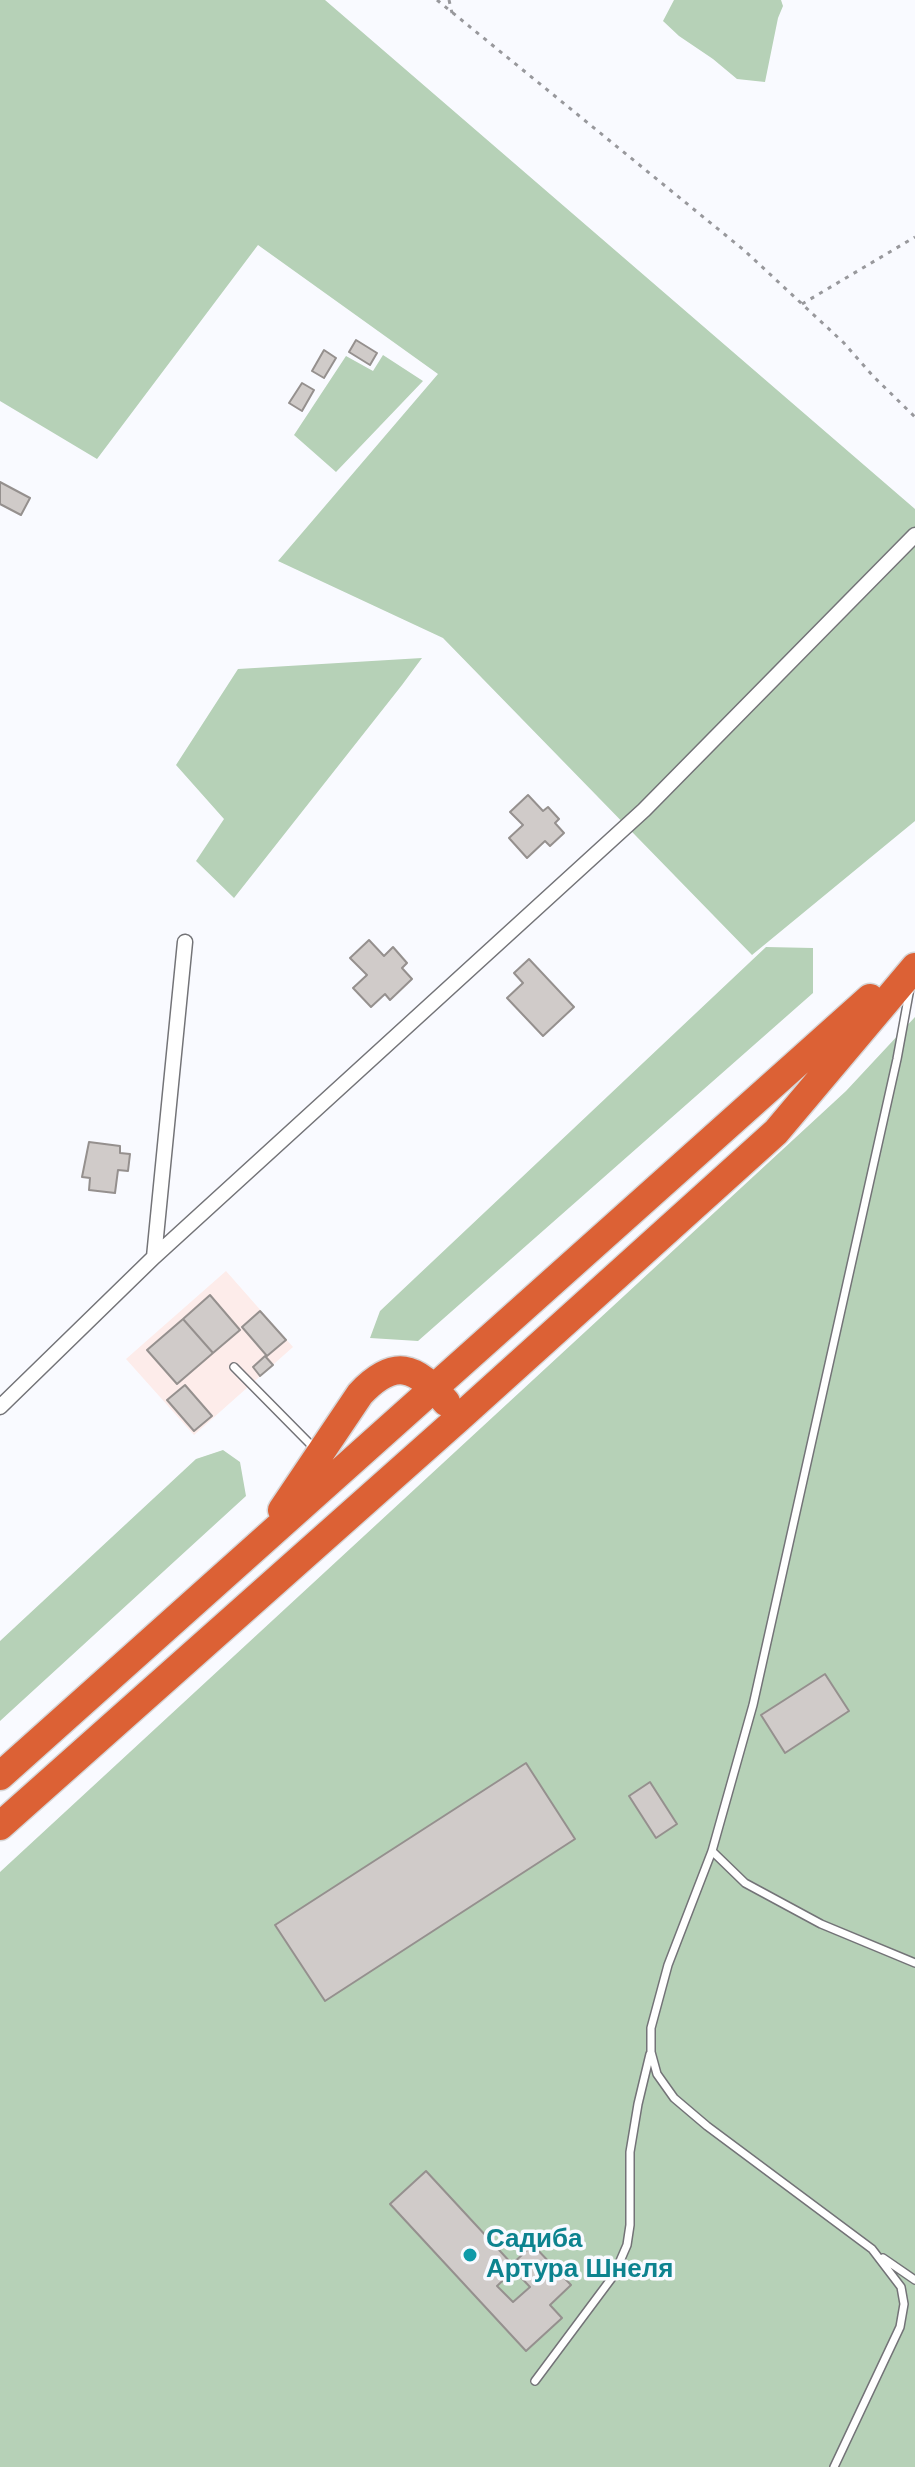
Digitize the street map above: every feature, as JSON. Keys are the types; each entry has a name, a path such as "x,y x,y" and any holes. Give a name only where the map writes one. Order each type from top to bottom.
{"highway":[{"path":"0,1776 914,965"},
{"path":"0,1826 776,1132 914,965"},
{"path":"260,1543 360,1394 387,1371 400,1369 417,1374 435,1388 459,1418"}],"street":[{"path":"0,1407 154,1257 644,810 915,535"},
{"path":"154,1257 185,942"}],"lane":[{"path":"535,2381 614,2275 627,2245 630,2152 651,2052 651,2028 668,1965 712,1851 756,1690 897,1059 914,965"},
{"path":"234,1367 319,1454"},
{"path":"712,1851 745,1883 821,1924 915,1963"},
{"path":"651,2052 657,2074 674,2098 707,2126 915,2280"},
{"path":"834,2467 900,2327 904,2304 901,2287 872,2249"}],"path":[{"path":"437,0 745,251 844,343 915,417"},
{"path":"449,0 452,13"},
{"path":"802,304 915,237"}],"shaded area":[{"path":"226,1271 293,1347 194,1435 126,1359"}],"green space":[{"path":"0,0 325,0 915,509 915,821 752,955 443,638 278,561 438,374 258,245 97,459 0,401"},
{"path":"674,0 781,0 783,6 765,82 737,79 679,36 663,21"},
{"path":"383,355 423,381 336,472 294,435 346,356 373,371"},
{"path":"422,658 234,898 196,861 224,819 176,765 238,669"},
{"path":"766,947 813,948 813,993 418,1341 370,1338 380,1311"},
{"path":"915,1017 915,2467 0,2467 0,1872 846,1091"},
{"path":"223,1450 240,1462 246,1496 0,1721 0,1641 196,1459"}],"building":[{"path":"356,340 377,353 370,365 349,352"},
{"path":"324,350 336,358 324,378 312,371"},
{"path":"302,383 314,390 302,411 289,403"},
{"path":"0,482 30,498 21,515 0,504"},
{"path":"528,795 543,811 548,807 559,819 555,823 564,833 550,846 545,841 527,858 509,838 523,825 510,812"},
{"path":"369,940 384,956 393,947 407,963 402,968 412,979 390,1000 385,994 371,1007 353,988 367,975 350,958"},
{"path":"529,959 574,1007 543,1036 507,998 523,983 514,973"},
{"path":"89,1142 120,1146 120,1153 130,1154 128,1171 118,1170 115,1193 89,1190 90,1178 82,1177"},
{"path":"210,1295 240,1330 213,1353 183,1319"},
{"path":"260,1311 286,1340 267,1356 242,1327"},
{"path":"183,1319 213,1353 177,1384 147,1350"},
{"path":"265,1356 273,1365 260,1376 253,1367"},
{"path":"185,1385 212,1416 194,1431 167,1400"},
{"path":"825,1674 849,1711 785,1753 761,1715"},
{"path":"526,1763 575,1839 325,2001 275,1925"},
{"path":"650,1782 677,1824 656,1838 629,1796"},
{"name":"Садиба Артура Шнеля","path":"426,2171 512,2264 533,2245 571,2285 550,2305 562,2318 526,2351 390,2204","holes":["514,2270 530,2287 513,2302 497,2286"]}],"place":[{"name":"Садиба Артура Шнеля","path":"470,2255"}]}
